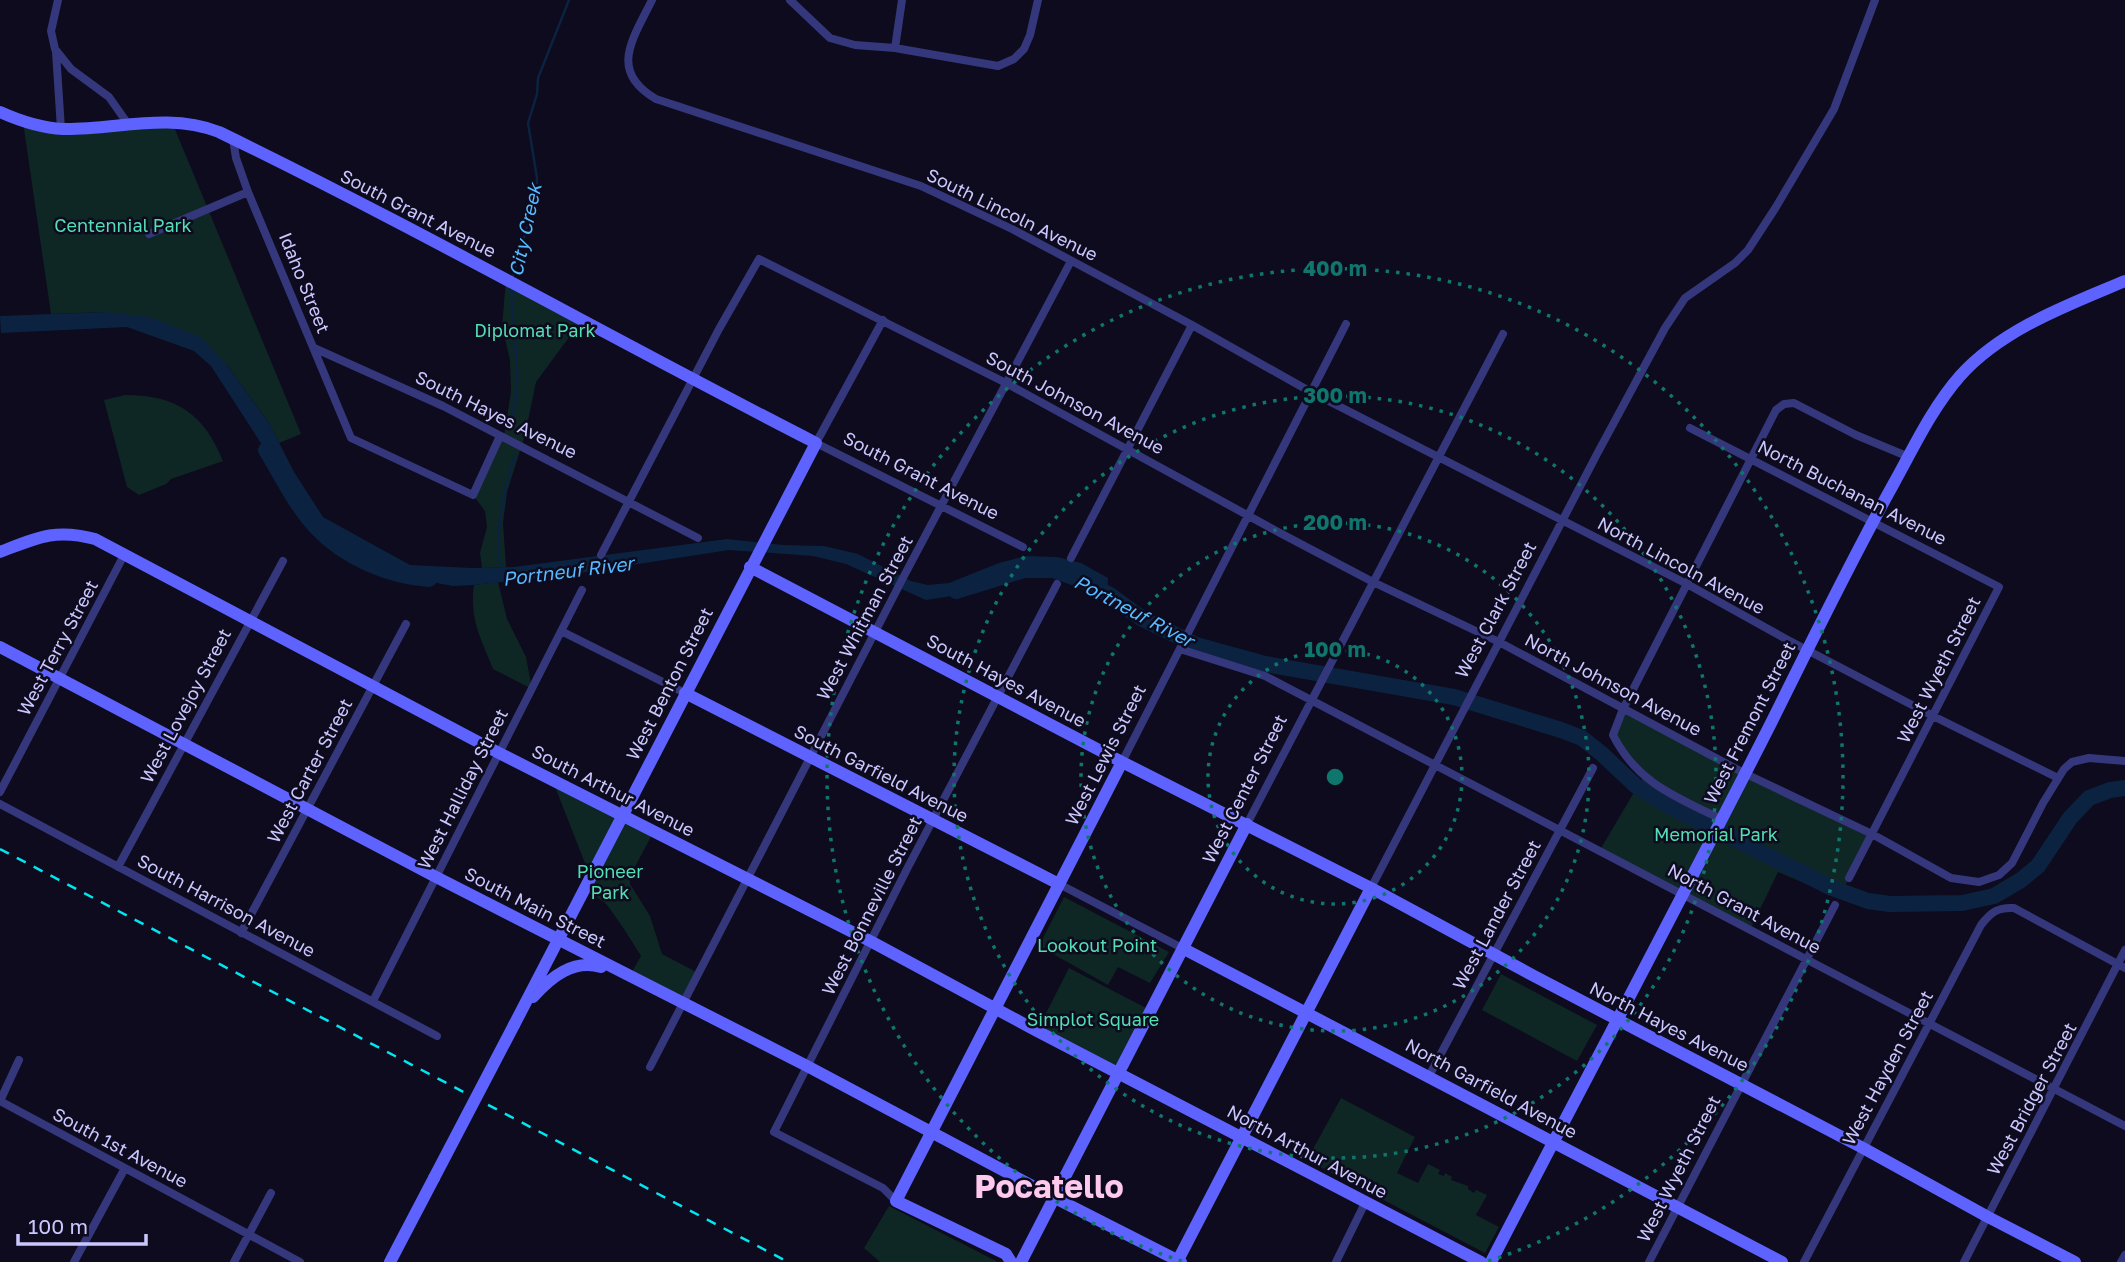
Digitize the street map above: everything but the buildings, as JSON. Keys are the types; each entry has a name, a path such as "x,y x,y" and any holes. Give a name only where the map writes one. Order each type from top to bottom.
{"street":[{"path":"58,0 51,31 55,49 61,129"},
{"name":"South Lincoln Avenue","path":"652,0 627,57 631,77 645,93 676,106 921,187 1012,229 1192,325 1311,393 1439,458"},
{"path":"790,0 830,38 855,45 895,48 998,66 1014,59 1024,49 1038,0"},
{"path":"895,48 902,0"},
{"name":"West Clark Street","path":"1179,1261 1562,521 1674,313 1685,299 1735,263 1748,250 1776,207 1834,109 1875,0"},
{"path":"55,49 71,69 109,97 128,124"},
{"name":"South Grant Avenue","path":"0,113 42,127 61,129 184,122 203,126 506,279 694,380 1023,547"},
{"name":"Idaho Street","path":"233,139 236,158 248,192 351,439 473,495 500,436"},
{"path":"149,234 248,192"},
{"name":"South Johnson Avenue","path":"694,380 759,259 1006,383 1248,517 1373,582"},
{"name":"West Whitman Street","path":"650,1067 895,593 1072,261"},
{"name":"West Fremont Street","path":"1491,1262 1806,650 1922,431 1943,398 1960,376 1995,344 2041,319 2125,281"},
{"name":"West Benton Street","path":"390,1262 752,562 883,320"},
{"name":"West Lewis Street","path":"896,1201 1346,324"},
{"path":"1072,558 1126,448 1192,325"},
{"name":"West Center Street","path":"1021,1262 1117,1072 1184,949 1503,334"},
{"name":"South Hayes Avenue","path":"314,348 443,406 698,538"},
{"path":"601,555 694,380"},
{"path":"1721,819 1643,777 1621,750 1613,735 1623,709 1750,459 1776,411 1784,404 1794,403 1856,435 1909,457"},
{"name":"North Buchanan Avenue","path":"1690,428 1998,587"},
{"name":"North Lincoln Avenue","path":"1439,458 1687,584 1933,716 2058,778"},
{"name":"South Arthur Avenue","path":"0,552 52,534 68,533 95,539 499,753 872,942 1117,1072"},
{"name":"West Terry Street","path":"0,792 124,555"},
{"name":"West Lovejoy Street","path":"118,867 283,561"},
{"name":"South Hayes Avenue","path":"752,562 875,632 1122,762 1247,824"},
{"name":"North Johnson Avenue","path":"1373,582 1499,642 1744,773 1872,834 1951,878 1965,882 1988,880 1999,875 2012,863 2058,778"},
{"name":"West Bonneville Street","path":"896,1201 883,1188 774,1132 1057,584"},
{"name":"West Wyeth Street","path":"1849,878 1998,587"},
{"name":"West Halliday Street","path":"373,1002 582,590"},
{"name":"West Carter Street","path":"241,933 406,624"},
{"name":"South Garfield Avenue","path":"562,631 1184,949"},
{"name":"South Main Street","path":"0,647 622,974 807,1066 1179,1261"},
{"path":"1180,649 1265,676 1311,700"},
{"name":"North Grant Avenue","path":"1311,700 2125,1126"},
{"path":"2058,778 2072,762 2089,758 2125,761"},
{"name":"West Lander Street","path":"1429,1076 1593,768"},
{"name":"South Harrison Avenue","path":"0,804 437,1036"},
{"name":"North Hayes Avenue","path":"1247,824 2075,1262"},
{"name":"West Wyeth Street","path":"1649,1262 1835,905"},
{"name":"West Hayden Street","path":"1804,1262 1990,913 2003,908 2014,908 2121,966"},
{"name":"North Garfield Avenue","path":"1184,949 1782,1262"},
{"name":"West Bridger Street","path":"1964,1262 2121,966 2125,950"},
{"path":"521,1010 553,977 570,968 590,964 622,974"},
{"path":"0,1101 19,1060"},
{"name":"North Arthur Avenue","path":"1117,1072 1481,1262"},
{"name":"South 1st Avenue","path":"0,1101 300,1262"},
{"path":"74,1262 125,1168"},
{"path":"234,1262 271,1193"},
{"path":"896,1201 1009,1258 1031,1244"},
{"path":"1336,1262 1366,1203"},
{"path":"2121,1262 2125,1255"}],"green space":[{"name":"Centennial Park","path":"23,122 42,127 172,122 301,434 279,443 270,425 227,365 106,312 51,314"},
{"name":"Diplomat Park","path":"506,280 581,321 536,382 525,435 507,492 503,523 506,567 482,568 480,553 487,527 485,511 473,495 500,436 504,437 511,392 510,360 502,326"},
{"path":"125,395 160,399 186,410 207,431 223,461 171,479 166,484 139,495 127,487 104,400"},
{"path":"498,582 507,619 526,657 532,689 493,669 477,628 473,608 474,585"},
{"name":"Memorial Park","path":"1623,709 1872,834 1839,898 1778,872 1750,930 1600,850 1643,777 1613,735"},
{"name":"Pioneer Park","path":"552,779 654,831 630,876 630,884 650,916 662,954 700,974 684,1003 629,977 641,956 607,905 583,890 590,876"},
{"name":"Lookout Point","path":"1064,897 1169,952 1150,983 1118,967 1108,985 1039,946"},
{"name":"Simplot Square","path":"1069,968 1150,1010 1117,1072 1037,1031"},
{"path":"1501,974 1597,1025 1577,1061 1482,1010"},
{"path":"1341,1098 1415,1137 1397,1173 1418,1183 1428,1164 1440,1170 1438,1174 1444,1176 1445,1173 1452,1177 1451,1180 1468,1186 1474,1193 1476,1190 1487,1195 1476,1215 1499,1227 1485,1253 1307,1160"},
{"path":"889,1206 997,1262 880,1262 864,1248"}],"water":[{"path":"106,312 150,317 200,337 227,365 270,425 294,472 323,517 410,565 514,567 727,539 824,546 858,554 911,581 928,585 949,583 999,563 1026,556 1057,557 1081,563 1108,578 1107,595 1068,570 1029,565 996,572 967,591 926,600 846,564 813,556 729,550 567,575 474,585 453,586 409,578 356,557 312,522 211,366 194,351 127,327 1,333 0,316"}],"waterway":[{"name":"City Creek","path":"512,278 536,197 537,178 528,123 537,94 538,78 569,0"},
{"name":"City Creek","path":"510,426 517,378 512,288"},
{"name":"Portneuf River","path":"266,450 302,510 328,539 368,564 399,574 429,579"},
{"name":"City Creek","path":"502,568 498,544 499,528 507,481 515,456"},
{"name":"Portneuf River","path":"956,591 1024,570 1053,570 1084,581 1110,595 1141,618 1196,645 1265,664 1454,697 1561,730 1582,738 1636,786 1667,805 1832,888 1868,901 1890,904 1962,903 1994,896 2038,866 2070,818 2089,798 2125,788"}],"railway":[{"path":"0,849 788,1262"}],"district":[{"name":"Pocatello","path":"1049,1187"}]}
